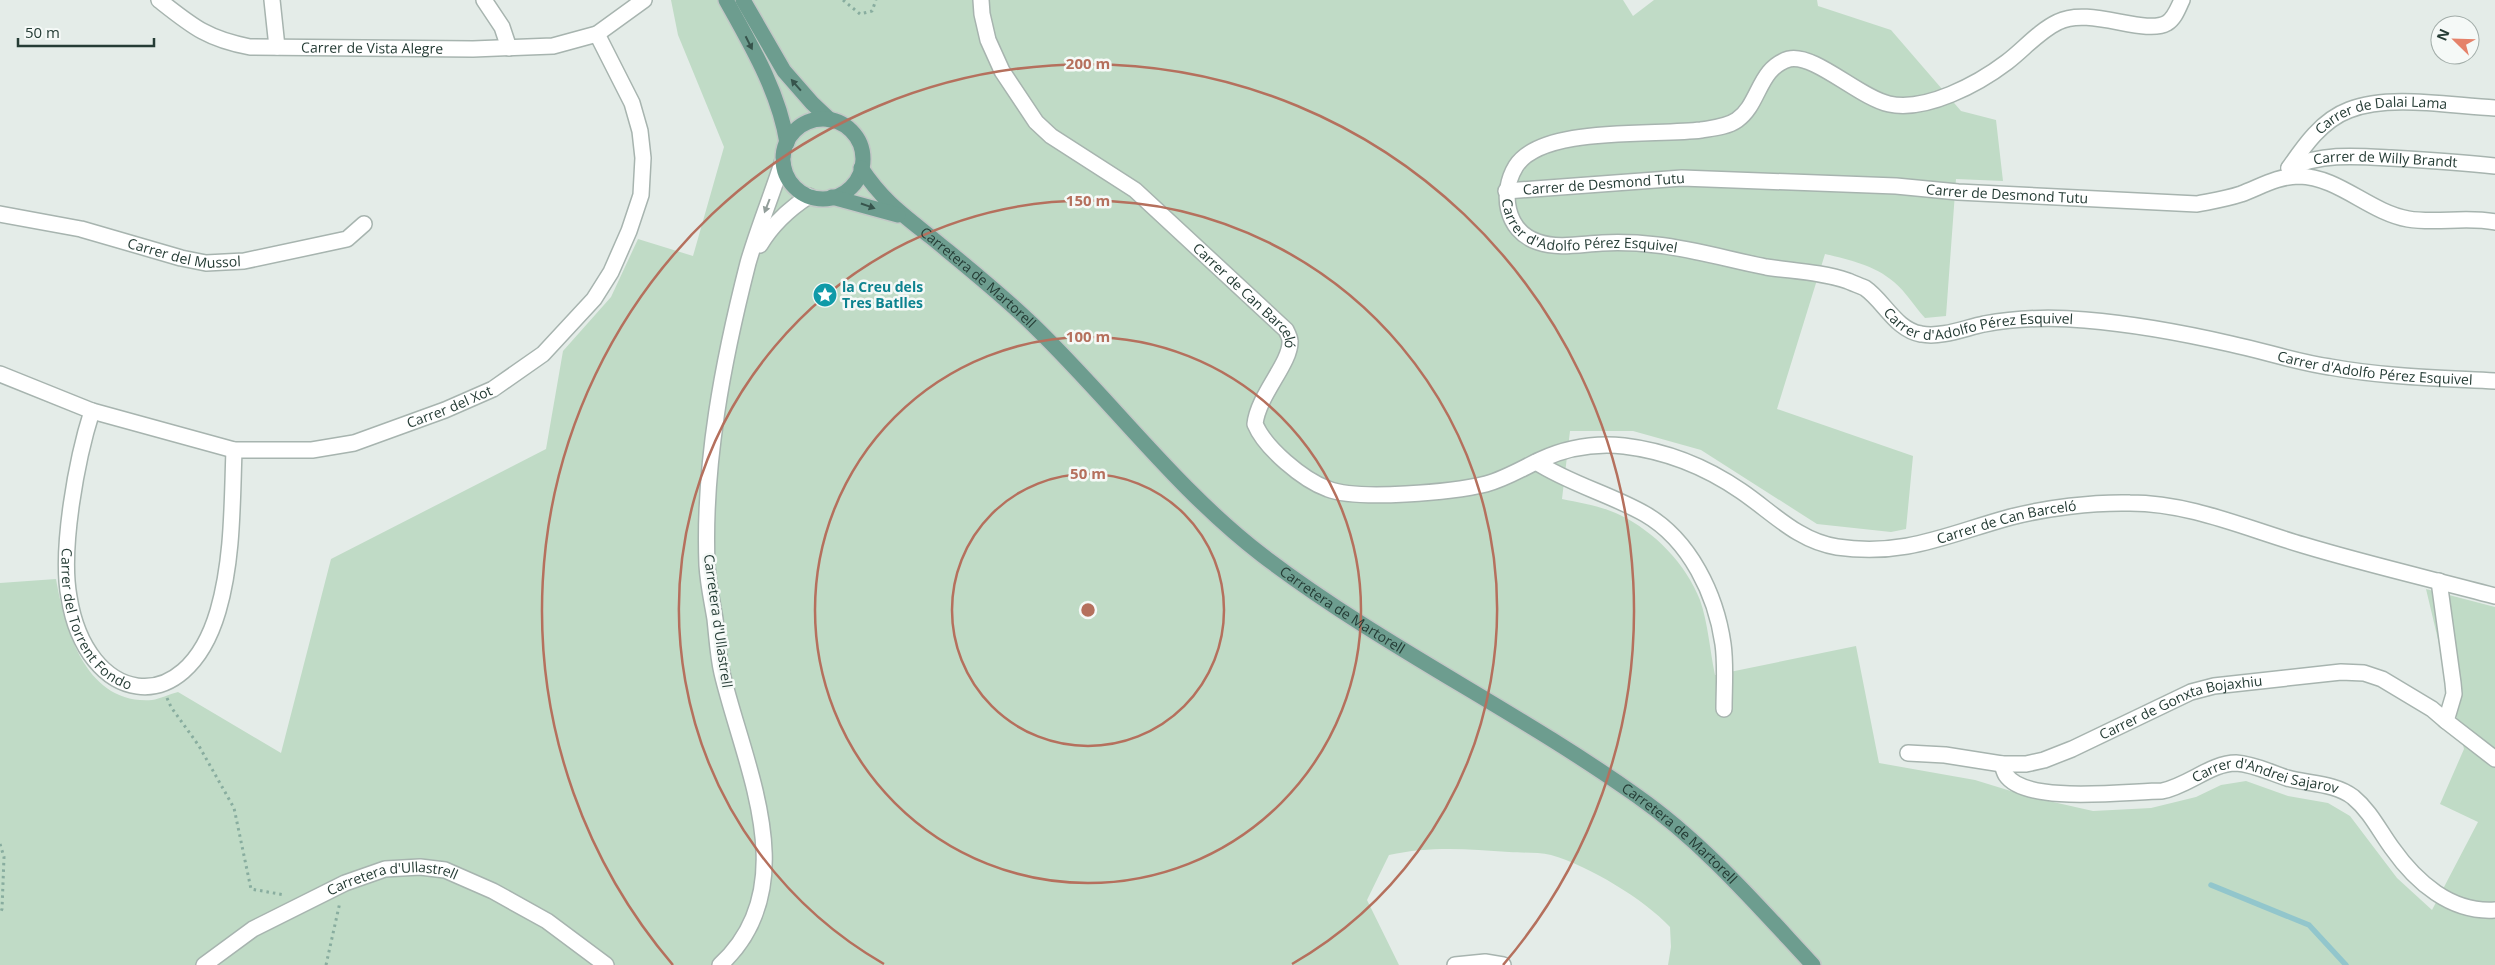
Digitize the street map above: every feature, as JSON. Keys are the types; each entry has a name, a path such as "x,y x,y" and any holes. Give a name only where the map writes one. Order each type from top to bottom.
{"main road":[{"path":"726,0 750,44 783,120 786,142 783,160 787,177 792,184 810,196"},
{"path":"743,0 784,71 830,120"},
{"path":"786,142 804,123 822,119 847,127 858,141 862,158 861,168 848,189 832,197"},
{"name":"Carretera de Martorell","path":"861,168 885,200 902,217 993,289 1031,323 1093,384 1178,479 1217,517 1260,553 1350,615 1570,751 1638,797 1694,841 1813,965"},
{"name":"Carretera de Martorell","path":"810,196 832,197 902,217"}],"street":[{"name":"Carrer de Vista Alegre","path":"159,0 202,33 223,42 250,47 509,48 553,46 597,34 644,0"},
{"path":"272,0 277,47"},
{"path":"484,0 502,27 509,48"},
{"path":"623,0 623,17"},
{"name":"Carrer de Can Barceló","path":"982,0 982,14 988,40 1002,71 1036,122 1052,136 1135,190 1286,330 1291,340 1289,350 1261,400 1255,424 1265,441 1301,473 1329,490 1343,493 1421,493 1488,484 1536,462 1582,446 1621,446 1662,453 1715,475 1741,491 1775,518 1813,541 1840,548 1878,550 1910,547 2011,517 2087,505 2128,502 2159,504 2196,511 2298,544 2495,596"},
{"path":"1506,192 1512,174 1522,158 1539,147 1554,142 1584,136 1655,134 1726,126 1741,118 1765,76 1772,68 1789,60 1798,59 1818,66 1873,99 1894,105 1916,105 1955,91 1990,74 2042,32 2064,19 2088,17 2160,26 2172,18 2182,0"},
{"name":"Carrer del Xot","path":"0,374 92,411 234,450 312,450 354,443 403,426 493,389 543,354 594,299 611,272 629,231 641,195 643,158 640,131 632,103 597,34"},
{"name":"Carrer de Dalai Lama","path":"2285,173 2306,143 2328,122 2347,110 2366,105 2401,103 2495,108"},
{"name":"Carrer de Willy Brandt","path":"2285,173 2307,160 2351,155 2446,160 2495,166"},
{"name":"Carretera d'Ullastrell","path":"720,965 742,939 761,898 766,875 763,837 756,796 722,671 708,568 706,498 712,445 748,263 783,160"},
{"name":"Carrer de Desmond Tutu","path":"1506,192 1682,178 1896,186 1958,192 2197,204 2219,200 2285,173 2312,177 2395,216 2408,219 2495,222"},
{"name":"Carrer d'Adolfo Pérez Esquivel","path":"1506,192 1509,213 1515,225 1526,236 1538,242 1561,246 1605,243 1658,245 1763,266 1842,279 1864,287 1907,329 1919,334 1935,334 2013,320 2081,319 2184,334 2235,344 2296,361 2352,371 2381,375 2495,381"},
{"name":"Carretera d'Ullastrell","path":"748,263 768,230 786,212 810,196"},
{"name":"Carrer del Mussol","path":"0,214 81,229 181,258 206,263 244,261 347,239 364,224"},
{"name":"Carrer del Torrent Fondo","path":"92,411 83,444 74,494 66,573 69,598 87,649 111,676 126,685 144,688 162,685 177,677 191,664 204,644 217,612 230,542 234,450"},
{"path":"1536,462 1556,475 1646,515 1678,542 1689,556 1719,621 1724,647 1724,709"},
{"path":"2439,582 2454,694 2446,721"},
{"name":"Carrer de Gonxta Bojaxhiu","path":"1908,753 1945,755 2002,764 2026,764 2044,760 2072,749 2191,692 2214,686 2321,674 2364,673 2375,676 2432,709 2495,759"},
{"name":"Carrer d'Andrei Sajarov","path":"2002,764 2006,775 2016,784 2050,793 2069,795 2176,789 2223,765 2237,764 2252,766 2300,781 2332,787 2346,792 2366,811 2392,848 2426,886 2458,905 2495,910"},
{"name":"Carretera d'Ullastrell","path":"204,965 252,929 345,883 385,869 420,867 445,870 493,891 534,914 606,965"},
{"path":"1455,965 1469,962 1503,965"}],"path":[{"path":"842,0 860,14 872,12 876,0"},
{"path":"162,685 171,707 199,746 234,808 251,889 291,896"},
{"path":"0,844 4,857 2,909 0,914"},
{"path":"326,965 345,883"}],"green space":[{"path":"671,0 1623,0 1633,16 1654,0 1817,0 1818,6 1891,30 1961,111 1996,120 2003,181 1956,179 1946,316 1925,318 1902,290 1886,276 1861,264 1825,254 1777,409 1913,456 1906,529 1891,532 1817,524 1701,450 1633,431 1570,431 1562,499 1599,507 1620,515 1645,530 1668,550 1687,574 1700,600 1715,675 1856,646 1879,763 1975,780 2027,796 2093,811 2151,808 2196,797 2221,785 2246,781 2288,796 2328,803 2350,816 2397,878 2432,910 2478,822 2440,804 2464,749 2426,589 2495,607 2495,965 1668,965 1671,947 1670,927 1646,905 1598,875 1566,860 1546,854 1449,849 1419,850 1389,855 1367,900 1399,965 0,965 0,583 56,579 73,641 95,677 110,690 129,698 152,700 178,692 281,753 331,559 546,449 563,351 611,297 638,239 693,256 724,147 678,35"}],"waterway":[{"path":"2211,885 2309,925 2346,965"}],"place":[{"name":"la Creu dels Tres Batlles","path":"825,295"}]}
